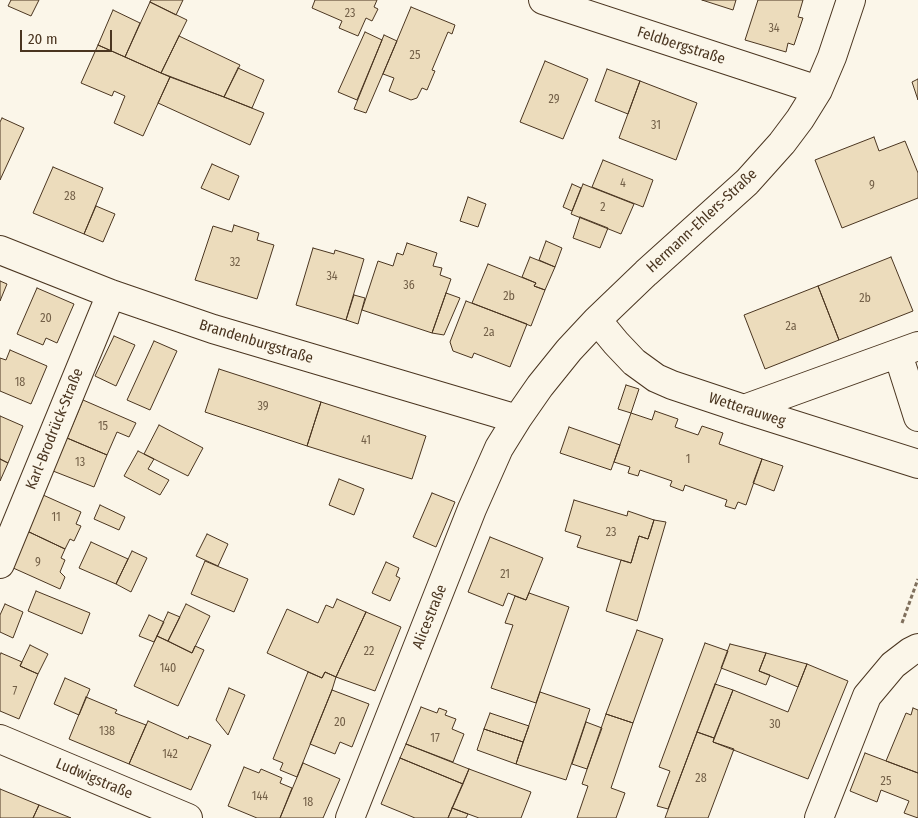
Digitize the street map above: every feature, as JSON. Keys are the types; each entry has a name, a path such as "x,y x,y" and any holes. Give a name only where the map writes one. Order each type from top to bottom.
{"street":[{"name":"Feldbergstraße","path":"543,0 818,90"},
{"name":"Hermann-Ehlers-Straße","path":"517,419 540,386 597,320 747,182 782,143 818,90 832,57 851,0"},
{"name":"Brandenburgstraße","path":"0,250 111,294 213,329 517,419"},
{"name":"Karl-Brodrück-Straße","path":"0,564 111,294"},
{"name":"Wetterauweg","path":"597,320 634,362 656,378 744,409 918,464"},
{"path":"744,409 908,350 918,417"},
{"name":"Alicestraße","path":"350,818 476,501 499,448 517,419"},
{"path":"819,818 867,696 893,665 918,648"},
{"name":"Ludwigstraße","path":"0,739 188,818"}],"building":[{"path":"11,0 39,0 31,16 8,6"},
{"path":"151,0 183,0 176,15 150,2"},
{"path":"315,0 377,0 374,7 378,9 372,21 366,18 358,36 339,28 342,21 312,8"},
{"path":"702,0 736,0 733,10"},
{"path":"758,0 803,0 798,17 803,18 794,45 788,43 786,52 745,40"},
{"path":"150,2 187,20 161,73 125,57"},
{"path":"411,7 455,25 452,34 448,32 432,70 435,71 427,90 422,88 417,98 411,100 389,91 394,78 383,74"},
{"path":"113,10 140,23 125,57 98,45"},
{"path":"365,32 382,40 357,100 338,92"},
{"path":"384,35 397,41 366,113 354,109"},
{"path":"179,36 240,65 224,97 161,73"},
{"path":"98,45 170,77 143,136 114,123 125,96 114,91 112,96 81,83"},
{"path":"545,61 588,79 563,139 520,122"},
{"path":"238,68 264,80 252,108 224,97"},
{"path":"607,69 640,81 628,114 595,101"},
{"path":"170,77 264,113 250,145 158,103"},
{"path":"918,79 918,100 912,82"},
{"path":"640,81 697,103 676,160 619,138"},
{"path":"2,118 24,128 0,180 0,122"},
{"path":"874,137 879,151 905,141 918,173 918,198 842,228 815,160"},
{"path":"603,160 653,180 643,207 592,187"},
{"path":"212,164 239,176 229,200 201,188"},
{"path":"53,167 103,188 84,234 33,213"},
{"path":"572,184 581,188 572,211 563,207"},
{"path":"583,184 634,204 621,234 571,214"},
{"path":"468,197 486,204 478,227 460,221"},
{"path":"96,206 115,214 103,242 84,234"},
{"path":"580,217 608,228 600,248 573,238"},
{"path":"234,225 259,233 257,240 274,245 257,299 195,280 213,226 232,232"},
{"path":"546,241 562,248 555,267 539,260"},
{"path":"407,243 437,253 433,266 442,268 440,275 451,279 432,333 362,310 378,261 393,266 397,253 403,255"},
{"path":"313,248 334,254 335,250 364,259 346,320 296,305"},
{"path":"530,257 555,267 545,290 534,286 536,283 522,277"},
{"path":"891,257 913,311 839,340 818,286"},
{"path":"488,264 536,283 534,286 545,290 531,326 472,303"},
{"path":"0,281 7,284 0,301"},
{"path":"818,286 839,340 765,369 744,315"},
{"path":"37,288 74,304 57,343 46,338 43,345 17,334"},
{"path":"446,293 460,298 444,335 432,333"},
{"path":"354,295 365,298 358,324 346,320"},
{"path":"466,301 527,324 510,367 474,353 472,358 453,351 450,342"},
{"path":"114,336 135,345 116,386 95,376"},
{"path":"154,341 177,351 150,410 127,400"},
{"path":"10,350 47,366 31,404 0,391 0,358 6,360"},
{"path":"219,369 321,402 307,446 205,412"},
{"path":"626,385 639,389 631,413 618,409"},
{"path":"83,400 136,423 129,437 117,432 107,455 67,438"},
{"path":"321,402 426,436 412,479 307,446"},
{"path":"655,411 678,419 675,427 698,435 702,426 723,433 719,444 762,459 746,505 738,502 735,509 725,506 727,500 685,485 683,491 670,486 672,481 640,470 638,476 628,473 630,467 614,462 631,413 652,420"},
{"path":"0,416 23,426 8,463 0,459"},
{"path":"159,425 203,448 188,476 144,454"},
{"path":"569,427 620,445 611,470 560,453"},
{"path":"67,438 107,455 94,487 53,471"},
{"path":"138,451 154,459 148,469 169,480 160,495 124,476"},
{"path":"0,459 8,463 0,481"},
{"path":"762,459 783,466 774,491 753,483"},
{"path":"339,479 364,489 354,515 329,505"},
{"path":"432,493 455,502 436,547 413,537"},
{"path":"43,495 81,512 76,524 81,526 74,541 70,539 65,549 27,531"},
{"path":"574,500 627,516 628,511 654,520 648,539 639,536 631,563 577,547 581,536 565,531"},
{"path":"100,505 125,517 119,530 94,519"},
{"path":"654,520 666,522 637,621 606,611 621,560 631,563 639,536 648,539"},
{"path":"27,531 65,549 61,558 65,560 60,572 65,577 60,589 11,567"},
{"path":"207,534 228,544 218,566 196,556"},
{"path":"490,537 543,558 526,600 508,593 503,606 468,592"},
{"path":"91,542 128,559 116,584 79,568"},
{"path":"132,551 147,558 131,592 116,584"},
{"path":"205,561 248,579 234,612 191,594"},
{"path":"386,562 399,568 396,576 400,578 390,601 372,593"},
{"path":"36,591 90,613 82,634 28,611"},
{"path":"529,593 569,607 536,703 491,688 513,625 505,623 515,596 526,600"},
{"path":"337,599 366,612 336,677 325,672 322,678 267,653 287,609 318,623 326,605 333,608"},
{"path":"5,604 23,612 13,638 0,632 0,615"},
{"path":"186,604 210,616 192,653 168,641"},
{"path":"168,612 180,617 168,641 157,636"},
{"path":"366,612 401,627 375,691 336,677"},
{"path":"149,615 164,622 154,642 139,636"},
{"path":"637,630 663,639 633,723 606,714"},
{"path":"157,636 192,653 195,646 204,650 178,706 134,686"},
{"path":"705,643 728,651 668,809 657,806 670,771 659,767"},
{"path":"730,644 766,653 759,671 770,675 766,685 721,668"},
{"path":"30,645 48,654 38,674 20,666"},
{"path":"1,653 22,662 20,666 38,674 19,719 0,711"},
{"path":"766,653 807,664 798,687 759,671"},
{"path":"807,664 848,681 808,779 713,742 733,690 788,712"},
{"path":"308,672 322,678 325,672 336,677 297,777 280,770 283,763 273,759"},
{"path":"65,678 90,689 79,715 54,704"},
{"path":"715,684 733,690 714,738 697,732"},
{"path":"229,688 245,695 228,735 216,720"},
{"path":"332,690 369,704 352,747 340,742 335,754 310,744"},
{"path":"540,692 590,709 566,780 516,764"},
{"path":"86,697 117,710 115,713 146,725 129,764 69,739"},
{"path":"421,707 437,713 439,708 447,711 445,715 456,719 452,729 464,734 453,762 406,744"},
{"path":"913,708 918,710 918,773 886,761 906,713 911,715"},
{"path":"490,713 529,726 523,742 484,729"},
{"path":"606,714 633,723 611,788 625,793 616,818 577,818 588,786 582,784"},
{"path":"148,721 188,739 189,736 211,745 191,790 129,764"},
{"path":"586,722 602,728 587,769 572,764"},
{"path":"484,729 523,742 516,764 477,750"},
{"path":"697,732 714,738 713,742 734,749 708,818 665,818"},
{"path":"406,744 469,769 463,784 400,758"},
{"path":"865,753 918,773 918,818 904,813 909,801 881,790 877,802 850,791"},
{"path":"400,758 463,784 448,818 415,818 381,804"},
{"path":"303,763 340,779 323,818 280,818"},
{"path":"244,767 259,773 261,769 282,778 280,783 292,788 280,818 257,818 228,806"},
{"path":"469,769 531,792 521,818 479,818 452,808"},
{"path":"0,789 39,805 33,818 0,818"},
{"path":"39,805 71,818 33,818"},
{"path":"452,808 468,814 466,818 448,818"}]}
